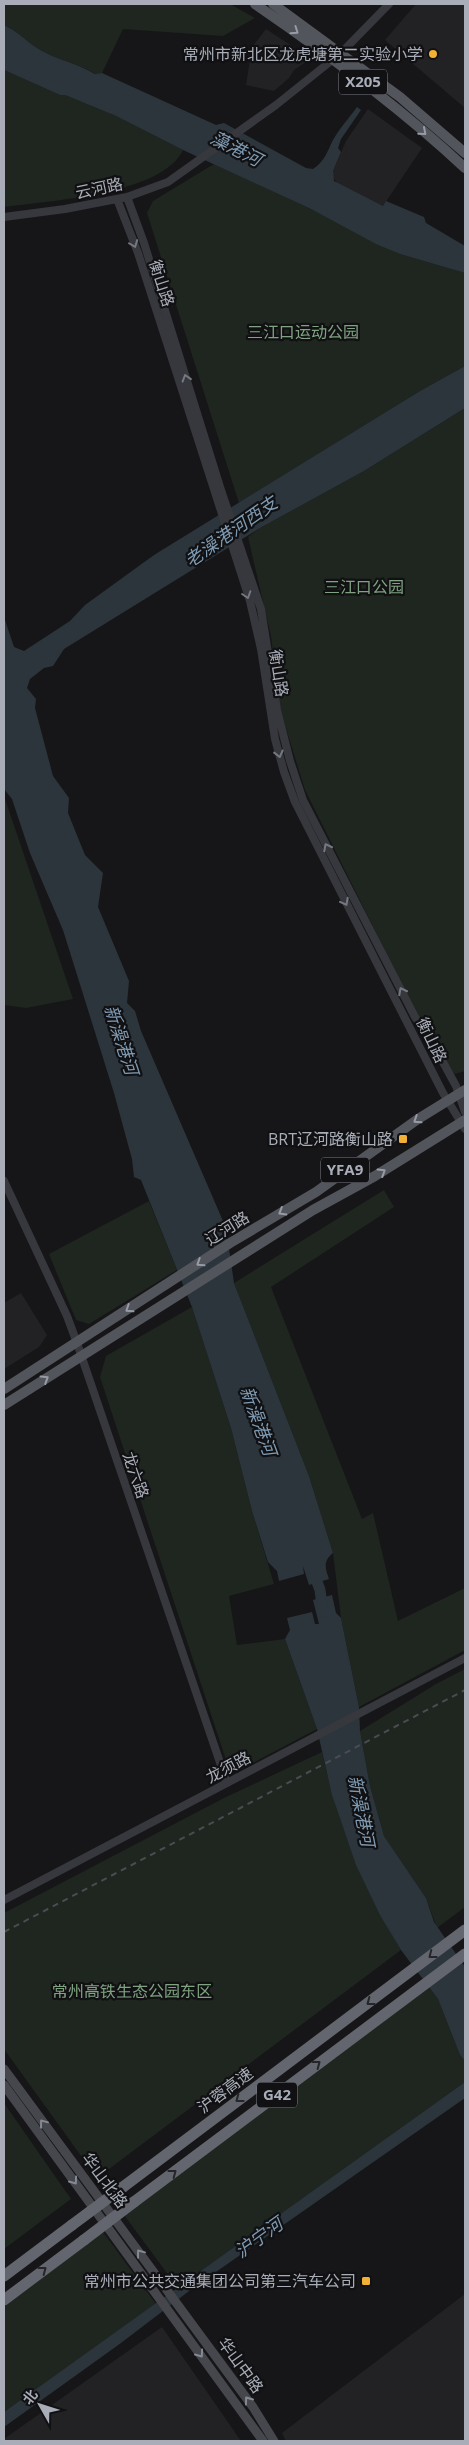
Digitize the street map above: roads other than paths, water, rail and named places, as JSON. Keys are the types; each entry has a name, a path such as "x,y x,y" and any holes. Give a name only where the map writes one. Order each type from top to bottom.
{"highway":[{"name":"沪蓉高速","path":"4,2276 461,1934"},
{"name":"G42","path":"4,2300 465,1954"}],"main road":[{"name":"X205","path":"255,4 338,55 400,97 465,154"},
{"name":"X205","path":"273,4 338,55 465,168"},
{"name":"辽河路","path":"4,1389 230,1243 316,1192 418,1119 462,1092"},
{"name":"辽河路","path":"4,1405 235,1260 464,1124"},
{"name":"华山北路","path":"4,2069 182,2309"},
{"name":"华山北路","path":"4,2085 171,2315"},
{"name":"华山中路","path":"182,2309 253,2407 274,2441"},
{"name":"华山中路","path":"171,2315 263,2441"}],"street":[{"path":"338,55 389,4"},
{"name":"云河路","path":"4,217 65,209 127,197 168,182 276,105 338,55"},
{"name":"衡山路","path":"127,197 144,243 235,546 261,649 276,740 284,772 296,802 336,884 448,1101 464,1124"},
{"name":"衡山路","path":"117,199 138,253 224,510"},
{"name":"衡山路","path":"235,546 261,609 277,710 290,761 303,800 415,1017 432,1040 456,1086 462,1092 465,1112"},
{"name":"龙六路","path":"4,1181 67,1316 77,1342 227,1783"},
{"name":"龙须路","path":"4,1900 465,1658"}],"water":[{"name":"藻港河","path":"4,25 44,52 95,74 102,73 216,125 224,123 306,168 313,169 320,163 335,136 357,107 361,110 341,139 338,148 341,152 333,171 334,181 383,206 386,201 424,217 426,223 465,246 465,273 400,254 376,244 311,209 183,150 116,116 65,95 60,95 4,70"},
{"name":"老澡港河西支","path":"465,366 465,408 364,471 260,528 64,649 53,666 44,668 30,679 27,688 36,699 35,708 53,776 69,798 68,813 85,855 103,873 98,907 129,981 127,1003 135,1011 141,1031 226,1228 234,1283 309,1476 333,1553 326,1562 329,1579 309,1585 303,1566 304,1574 279,1581 277,1571 268,1562 252,1511 231,1428 192,1307 141,1180 134,1177 132,1159 114,1093 63,930 30,853 12,799 4,789 4,617 14,647 24,651 70,621 85,605 154,555 420,391"},
{"path":"332,1595 336,1613 341,1618 359,1707 360,1731 370,1786 384,1836 426,1898 434,1922 465,1967 465,2061 460,2055 438,1999 401,1950 380,1915 356,1865 332,1795 317,1729 285,1639 290,1630 287,1618 312,1612 315,1624 319,1624 313,1600"},
{"name":"沪宁河","path":"465,2082 465,2098 193,2288 121,2343 4,2427 4,2412"}],"waterway":[{"name":"新澡港河","path":"312,1568 320,1590 323,1613"}],"railway":[{"path":"4,1932 465,1690"}],"place":[{"name":"常州市新北区龙虎塘第二实验小学","path":"433,54"},
{"name":"BRT辽河路衡山路","path":"403,1139"},
{"name":"常州市公共交通集团公司第三汽车公司","path":"366,2281"}],"park label":[{"name":"三江口运动公园","path":"303,332"},
{"name":"三江口公园","path":"364,587"},
{"name":"常州高铁生态公园东区","path":"132,1991"}]}
